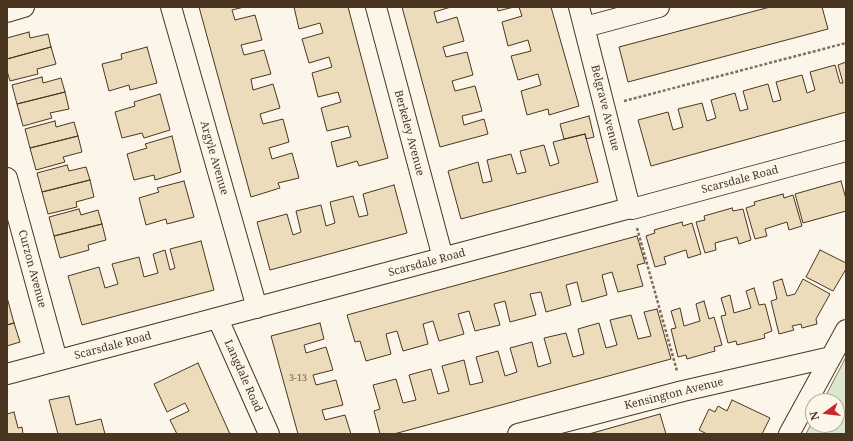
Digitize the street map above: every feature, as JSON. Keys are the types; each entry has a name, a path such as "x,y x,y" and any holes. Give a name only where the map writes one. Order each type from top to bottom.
{"street":[{"path":"7,12 24,7"},
{"name":"Argyle Avenue","path":"171,7 257,308"},
{"name":"Berkeley Avenue","path":"376,7 443,258"},
{"name":"Belgrave Avenue","path":"579,7 631,209"},
{"path":"584,27 659,7"},
{"name":"Scarsdale Road","path":"7,374 846,151"},
{"name":"Curzon Avenue","path":"7,178 57,360"},
{"name":"Langdale Road","path":"218,319 269,434"},
{"path":"789,434 846,330"},
{"name":"Kensington Avenue","path":"518,434 683,391 831,358"}],"path":[{"path":"604,106 846,43"},
{"path":"631,209 683,391"}],"green space":[{"path":"846,357 846,434 806,434 845,433 845,393 827,393"}],"building":[{"path":"199,7 244,7 232,10 235,20 255,15 262,40 241,45 244,55 264,50 271,74 251,79 253,90 273,84 280,108 260,114 263,124 283,119 289,142 269,148 272,159 292,153 299,178 278,183 280,188 251,197"},
{"path":"294,7 348,7 388,158 359,166 357,161 337,167 331,142 351,137 348,126 327,131 321,108 341,102 338,92 318,97 312,73 332,67 329,57 309,63 302,39 323,33 320,23 299,29"},
{"path":"402,7 451,7 434,12 437,23 457,17 464,41 443,47 446,57 467,52 473,75 452,81 455,91 475,86 482,111 462,116 464,125 484,119 488,134 440,147"},
{"path":"497,7 514,7 498,11"},
{"path":"519,7 551,7 579,106 549,115 548,109 527,115 521,91 541,85 538,74 518,80 511,56 531,51 528,40 508,46 502,22 522,16"},
{"path":"770,7 822,7 828,29 628,82 619,47"},
{"path":"29,32 30,38 48,34 51,47 7,59 7,38"},
{"path":"51,47 56,64 37,69 38,74 10,81 7,71 7,59"},
{"path":"147,47 157,83 130,90 129,85 109,91 102,64 122,59 121,54"},
{"path":"846,62 846,112 651,166 638,120 668,112 673,130 683,127 678,109 702,103 707,121 716,118 711,100 735,93 740,111 748,109 743,91 768,84 773,102 781,100 776,82 802,75 807,93 815,90 810,72 835,65 840,83 843,83 838,65"},
{"path":"42,77 43,83 61,78 65,92 17,104 12,85"},
{"path":"65,92 69,109 50,113 52,118 23,126 17,104"},
{"path":"160,94 170,130 144,138 142,133 122,138 115,112 135,106 134,102"},
{"path":"589,116 594,137 586,139 585,134 564,139 560,124"},
{"path":"55,121 56,127 74,122 78,136 30,148 25,129"},
{"path":"585,134 598,182 461,219 448,171 478,162 483,183 492,181 487,160 511,154 517,174 526,172 520,151 544,145 550,166 559,163 553,142"},
{"path":"78,136 82,152 63,157 65,162 36,170 30,148"},
{"path":"172,136 181,172 155,180 154,175 134,180 127,154 147,148 145,144"},
{"path":"67,165 69,171 86,167 90,180 42,192 37,173"},
{"path":"90,180 94,197 76,202 77,207 48,214 42,192"},
{"path":"184,181 194,217 167,224 166,219 146,225 139,198 159,192 157,188"},
{"path":"841,181 846,199 846,211 803,223 795,194"},
{"path":"394,185 407,233 270,270 257,222 287,214 293,235 301,232 296,211 321,205 326,226 335,223 330,202 353,196 359,217 368,215 363,194"},
{"path":"783,194 784,198 793,195 802,226 789,230 787,222 765,229 767,236 755,239 746,208 755,205 754,202"},
{"path":"732,208 733,211 743,209 751,240 739,244 737,237 715,243 716,250 705,253 696,222 705,220 704,216"},
{"path":"79,209 81,215 98,210 102,224 54,236 49,217"},
{"path":"682,222 683,226 692,223 701,254 688,258 686,250 664,257 666,264 655,267 646,236 655,233 654,230"},
{"path":"102,224 106,240 88,245 89,250 60,258 54,236"},
{"path":"637,236 645,263 637,265 643,286 618,292 612,272 602,275 607,295 582,302 577,282 566,285 571,305 546,312 541,292 530,294 536,315 510,322 505,301 494,304 500,325 475,331 469,311 458,314 464,334 439,341 433,321 423,324 428,344 403,351 397,331 386,334 391,354 366,361 360,341 355,342 347,315"},
{"path":"201,241 214,290 82,325 68,276 99,267 105,288 118,284 112,264 139,257 144,277 158,273 153,254 165,250 170,270 175,268 170,249"},
{"path":"820,250 846,263 846,269 833,291 806,277"},
{"path":"782,279 787,296 795,294 803,279 830,294 816,319 817,324 802,328 801,324 792,326 794,330 779,334 771,301 777,299 773,282"},
{"path":"754,288 759,305 765,304 772,331 764,334 765,338 737,345 736,341 728,343 721,316 726,315 721,298 730,295 734,313 751,308 746,291"},
{"path":"8,301 14,323 7,325 7,302"},
{"path":"704,301 709,319 714,317 722,345 714,347 715,351 687,359 686,355 678,357 671,329 676,328 671,311 680,308 684,326 700,321 696,304"},
{"path":"657,309 671,359 394,434 380,434 374,411 380,409 373,385 396,379 403,403 416,400 409,375 431,369 438,394 449,391 442,366 464,360 470,385 483,382 476,357 498,351 505,376 517,372 510,348 532,342 538,367 551,363 544,338 566,333 573,357 584,354 578,329 599,323 606,348 617,345 610,320 631,315 638,339 651,336 644,312"},
{"path":"14,323 20,342 7,346 7,325"},
{"path":"320,323 324,339 304,345 306,353 326,347 333,370 313,375 316,385 336,380 343,405 322,410 325,420 345,415 351,434 298,434 271,336"},
{"path":"198,363 230,434 177,434 170,420 189,411 185,403 167,412 154,384"},
{"path":"69,396 76,425 101,419 105,434 58,434 49,400"},
{"path":"732,400 770,418 762,434 707,434 699,430 709,409 715,412 718,406 727,411"},
{"path":"14,412 18,428 22,427 23,434 7,434 7,414"},
{"path":"660,414 666,434 589,434"}]}
